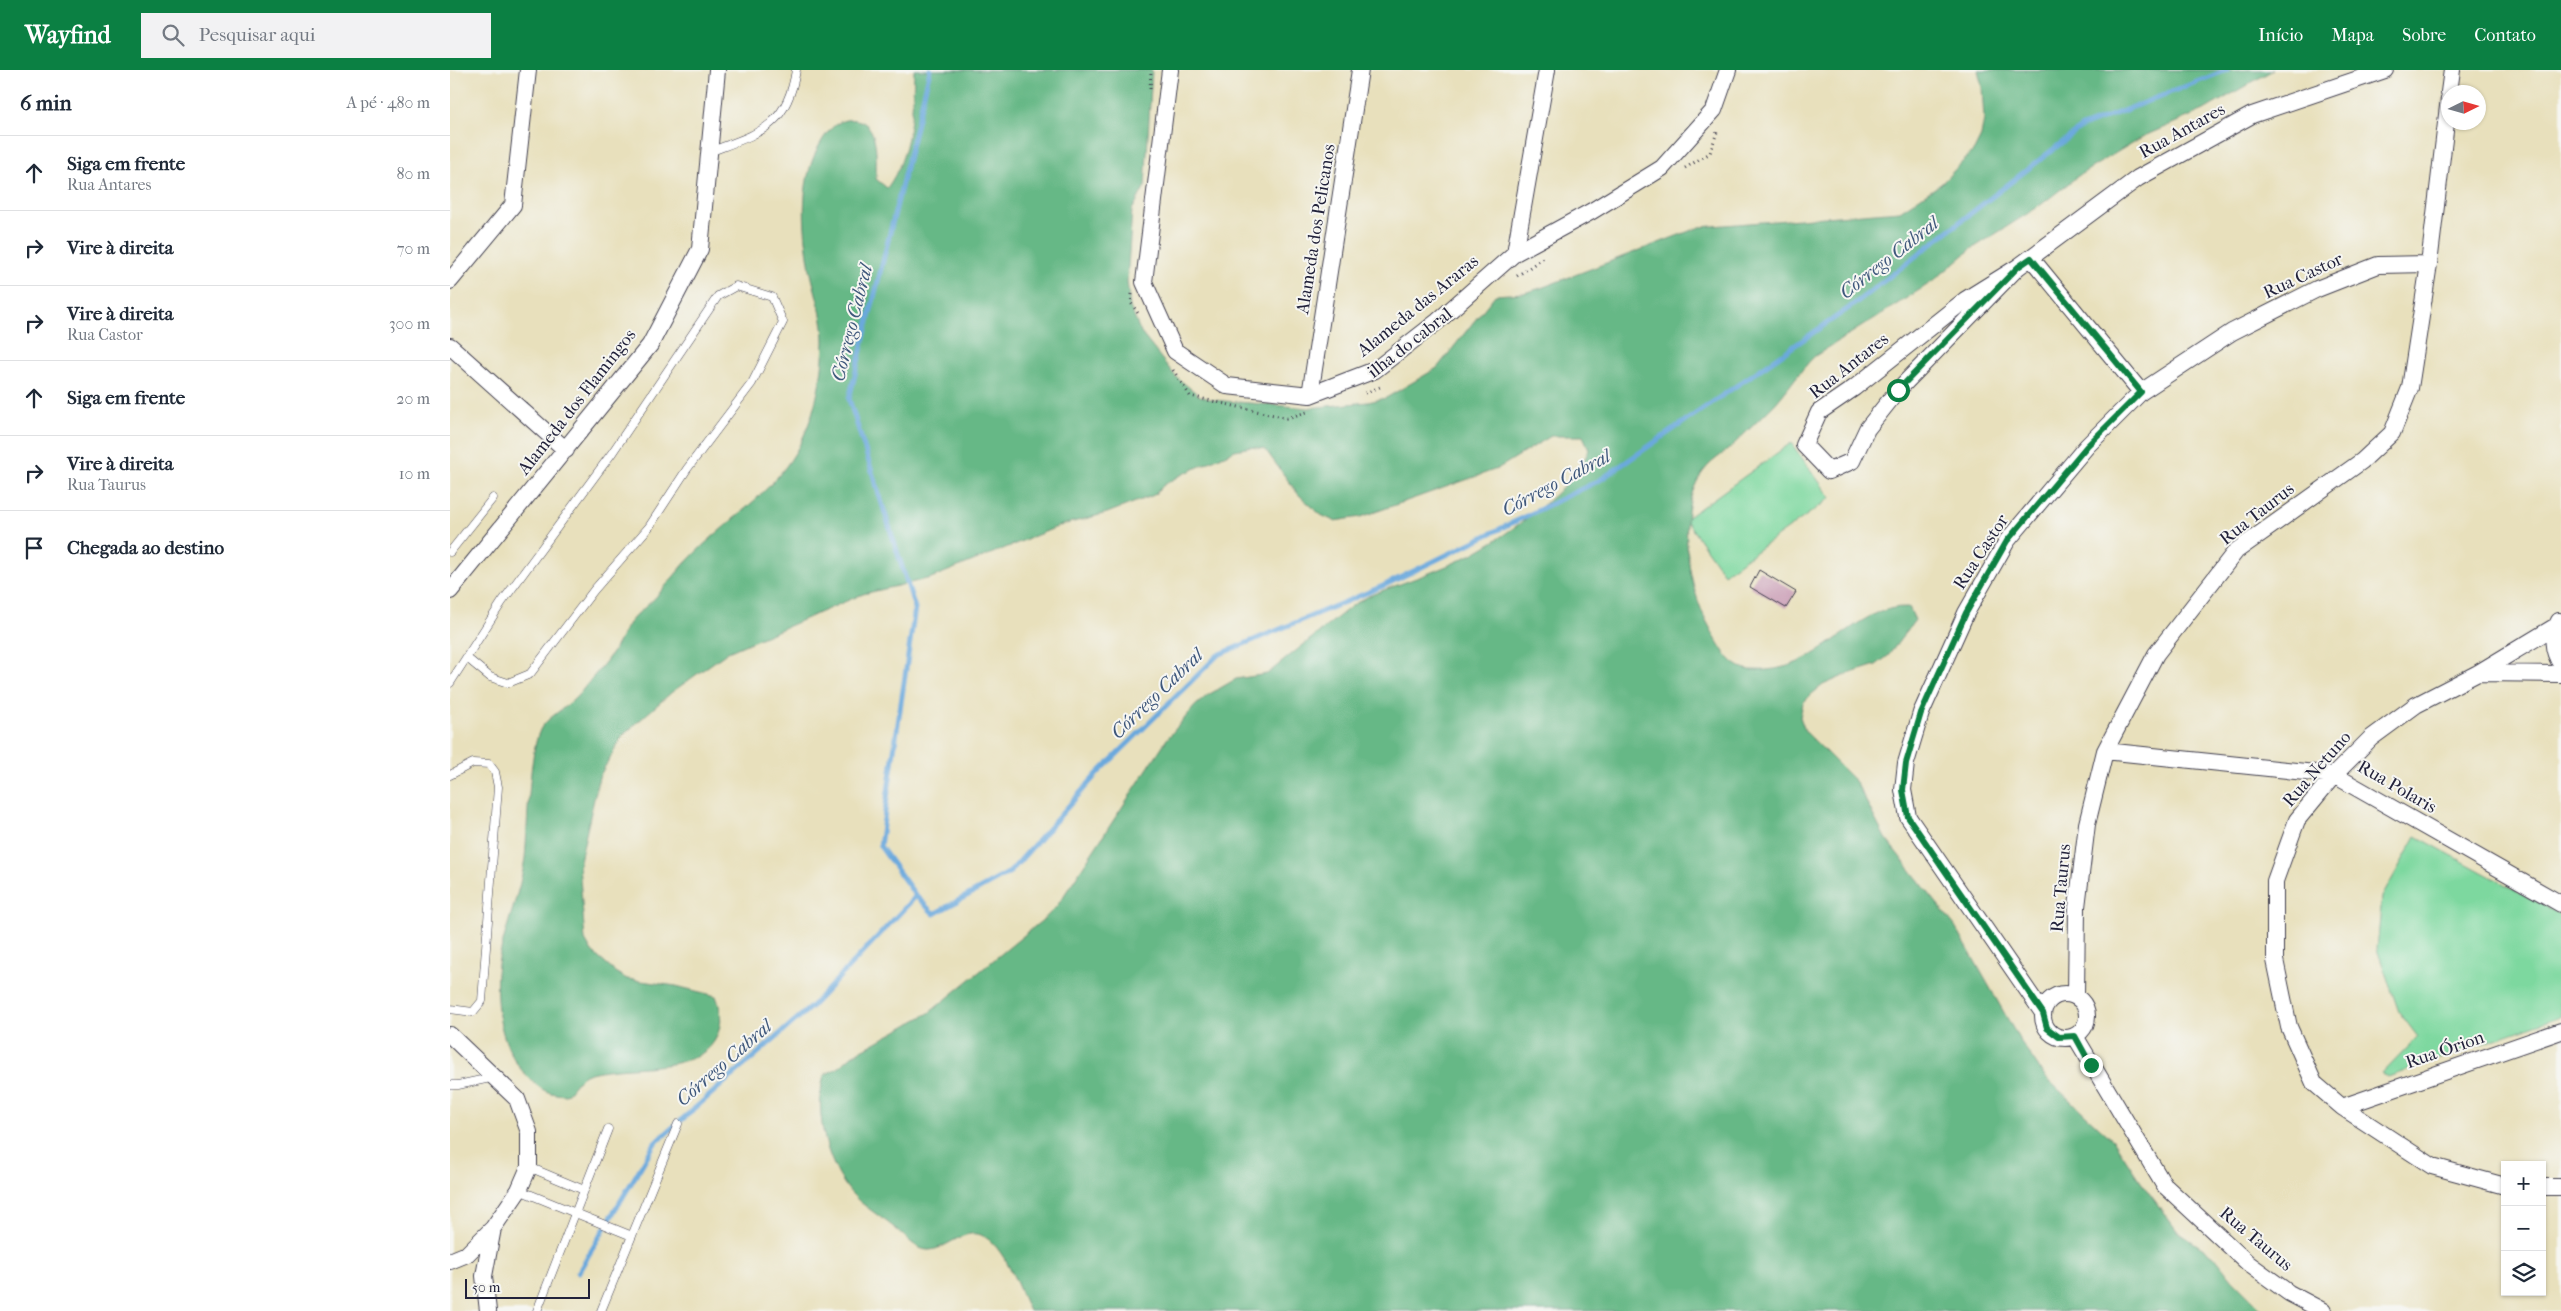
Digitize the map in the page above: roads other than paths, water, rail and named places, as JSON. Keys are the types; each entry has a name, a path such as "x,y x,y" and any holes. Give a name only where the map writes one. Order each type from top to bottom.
{"street":[{"path":"450,280 513,205 528,70"},
{"name":"Alameda dos Flamingos","path":"450,590 650,345 700,249 718,70"},
{"name":"Alameda das Araras","path":"1170,70 1144,282 1175,351 1227,386 1312,402 1376,370 1438,321 1515,253 1592,211 1662,168 1714,110 1728,70"},
{"name":"Alameda dos Pelicanos","path":"1312,402 1360,70"},
{"path":"1515,253 1547,70"},
{"name":"Rua Antares","path":"2024,262 1898,390 1867,429 1852,461 1829,470 1804,445 1819,412 1854,388 1965,300 2024,262 2138,178 2252,115 2385,70"},
{"path":"2450,85 2452,70"},
{"name":"Rua Taurus","path":"2076,997 2077,907 2087,824 2106,750 2156,654 2236,551 2362,461 2392,433 2410,388 2429,264 2444,130"},
{"path":"2024,262 2141,392"},
{"name":"Rua Castor","path":"2043,1013 1908,817 1903,790 1906,763 1921,713 1966,613 2007,541 2087,446 2141,392 2232,332 2317,289 2378,266 2429,264"},
{"path":"450,346 566,450"},
{"path":"2558,621 2554,648 2561,664"},
{"name":"Rua Netuno","path":"2501,1185 2432,1166 2342,1107 2314,1083 2289,1027 2275,960 2275,881 2297,820 2334,775 2371,738 2416,705 2478,673 2558,621"},
{"path":"2478,673 2561,674"},
{"name":"Rua Polaris","path":"2106,750 2334,775 2561,904"},
{"path":"2060,995 2076,997 2084,1006 2086,1017 2083,1028 2075,1036 2067,1038 2052,1034 2043,1021 2046,1004 2060,995"},
{"name":"Rua Órion","path":"2342,1107 2561,1032"},
{"path":"450,1035 482,1063 517,1099 529,1132 529,1167 519,1190 493,1228 467,1254 450,1260"},
{"name":"Rua Taurus","path":"2075,1036 2164,1185 2249,1264 2289,1293 2323,1311"},
{"path":"450,1044 482,1063"},
{"path":"2546,1187 2561,1187"},
{"path":"488,1311 484,1276 493,1228"}],"lane":[{"path":"709,152 752,135 768,126 783,113 793,88 796,70"},
{"path":"450,683 502,602 612,453 718,296 736,286 772,297 783,322 752,383 687,468 649,527 594,590 530,674 508,682 490,677 467,658"},
{"path":"450,552 493,498"},
{"path":"450,775 473,763 489,764 495,772 498,787 482,1000 473,1012 450,1009"},
{"path":"450,1085 496,1077"},
{"path":"601,1311 678,1124"},
{"path":"537,1311 608,1128"},
{"path":"529,1167 584,1190"},
{"path":"519,1190 632,1236"}],"waterway":[{"name":"Córrego Cabral","path":"916,896 880,846 915,608 849,399 930,70"},
{"name":"Córrego Cabral","path":"578,1273 655,1143 813,1005 916,896 934,914 1010,872 1097,774 1218,655 1383,586 1600,480 1849,308 2082,127 2227,70"}]}
